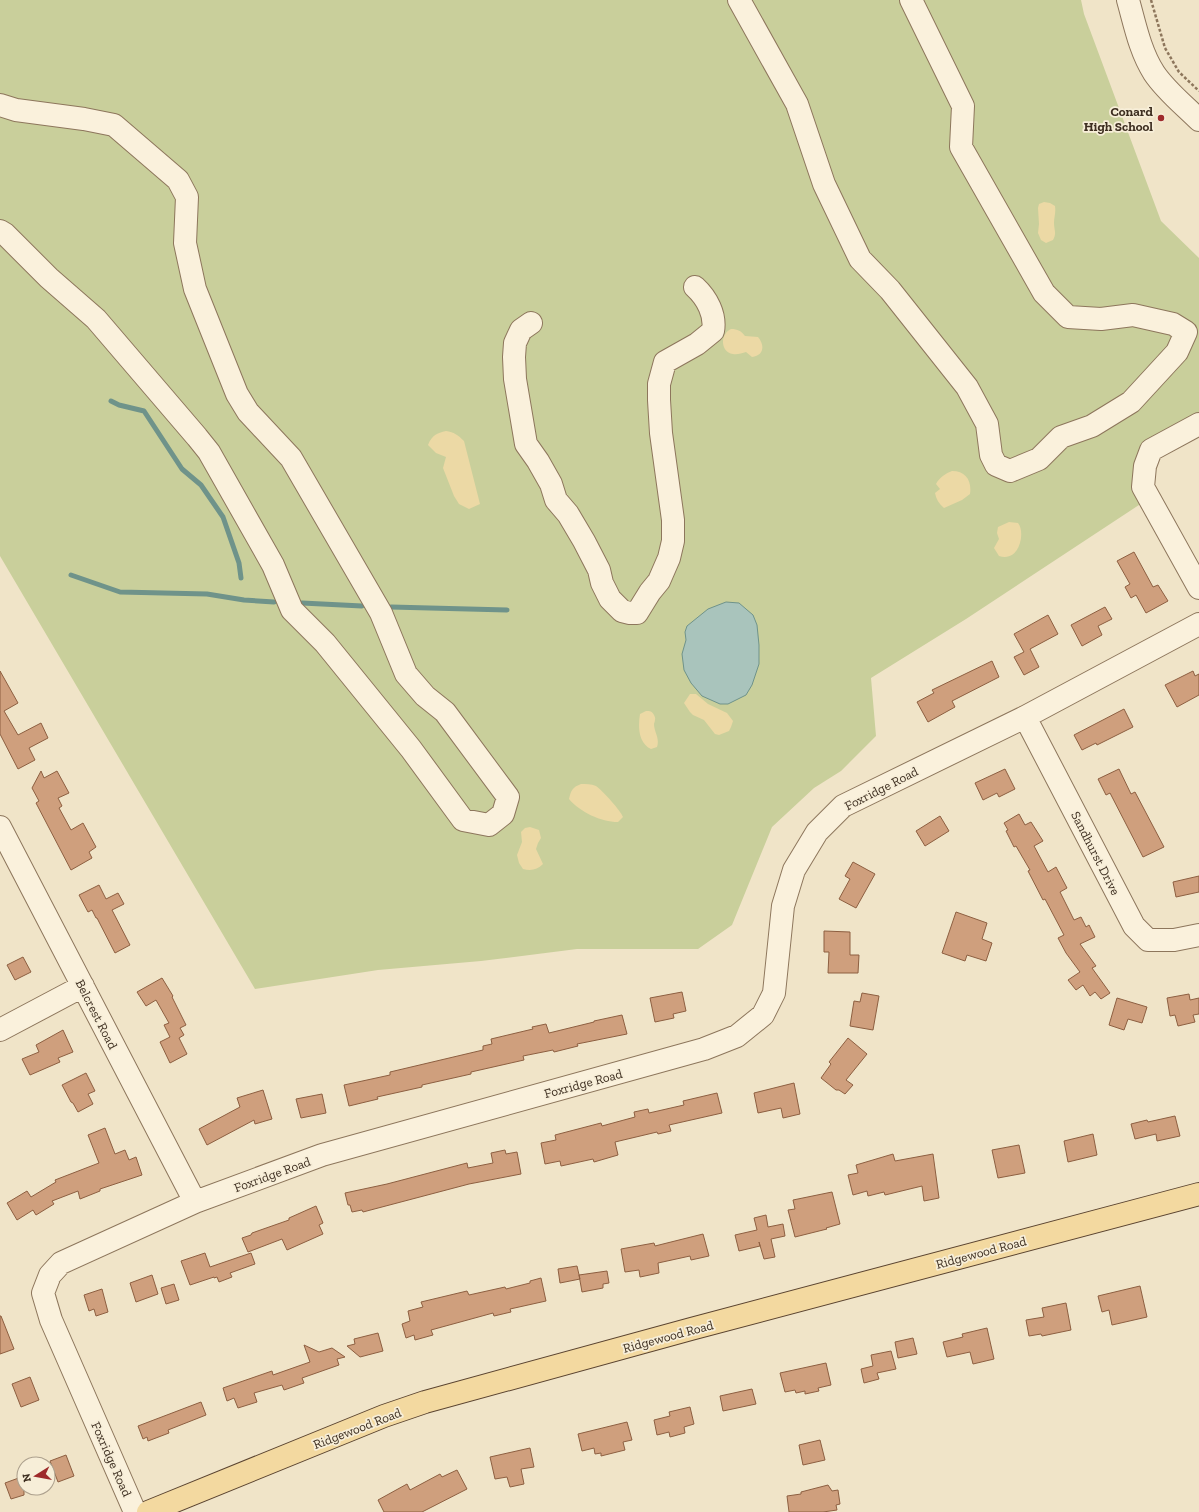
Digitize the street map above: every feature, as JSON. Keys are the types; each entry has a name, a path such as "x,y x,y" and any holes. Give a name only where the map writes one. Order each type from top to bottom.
{"main road":[{"name":"Ridgewood Road","path":"148,1512 384,1416 425,1402 698,1327 1199,1194"}],"street":[{"path":"739,0 797,104 824,184 860,259 890,290 967,387 987,424 991,455 996,465 1010,470 1038,458 1061,437 1092,426 1132,402 1177,352 1186,332 1173,324 1133,315 1101,319 1068,317 1044,293 961,147 963,106 911,0"},
{"path":"1128,0 1140,43 1154,73 1199,120"},
{"path":"0,105 16,110 84,119 114,125 178,180 187,197 185,243 195,289 237,394 248,412 291,458 380,613 406,674 425,696 445,712 508,797 503,814 489,825 463,820 411,749 325,643 292,610 273,565 208,452 197,437 96,319 49,278 5,234 0,231"},
{"path":"531,323 521,330 515,343 514,357 515,379 526,444 551,484 556,500 568,514 584,541 599,570 602,582 610,599 622,610 630,613 637,613 659,581 667,563 673,541 673,520 660,424 659,384 664,362 697,344 714,331 710,308 701,292 695,287"},
{"path":"1199,424 1151,450 1145,466 1143,487 1199,588"},
{"name":"Foxridge Road","path":"135,1512 51,1320 43,1293 50,1275 62,1263 195,1202 322,1155 704,1049 737,1036 763,1015 774,993 783,906 794,870 817,832 843,806 1024,717 1199,624"},
{"name":"Sandhurst Drive","path":"1024,717 1134,926 1148,940 1174,940 1199,935"},
{"name":"Belcrest Road","path":"0,827 195,1202"},
{"path":"0,1030 83,986"}],"path":[{"path":"1151,0 1160,36 1170,58 1179,72 1199,91"}],"green space":[{"path":"0,0 1081,0 1084,14 1161,221 1199,258 1199,412 1156,435 1142,503 966,619 871,678 876,736 841,771 814,788 772,827 732,925 698,949 577,949 481,961 378,970 255,989 0,556"}],"sand":[{"path":"1044,202 1055,206 1055,235 1053,240 1046,243 1041,240 1038,233 1038,208 1039,204"},
{"path":"736,329 745,336 758,337 762,343 762,350 759,355 752,357 746,352 736,354 729,353 724,347 723,339 727,331"},
{"path":"446,431 456,434 464,441 480,504 469,509 459,504 454,496 443,468 446,457 436,453 428,445 435,435"},
{"path":"952,471 957,471 967,478 970,485 970,494 962,500 944,508 936,497 935,493 940,489 936,484 943,476"},
{"path":"1009,522 1018,523 1021,533 1021,540 1016,551 1012,555 1006,557 999,556 994,548 999,539 997,533 998,527"},
{"path":"690,694 696,694 708,704 727,713 733,721 729,731 719,735 715,734 704,720 693,715 684,703"},
{"path":"646,711 652,712 655,716 654,727 658,744 657,747 651,749 641,738 639,729 640,714"},
{"path":"581,784 596,786 619,810 623,817 618,822 611,822 591,815 579,808 569,799 573,789"},
{"path":"530,827 539,830 541,838 536,849 543,864 534,870 523,869 519,863 517,855 522,842 521,832 525,828"}],"water":[{"path":"726,602 739,603 753,615 757,625 759,664 752,685 746,695 728,704 720,704 702,696 691,683 684,670 682,654 686,640 685,632 687,626 708,609"}],"building":[{"path":"1134,552 1153,587 1158,585 1168,601 1146,613 1136,595 1131,598 1125,587 1130,584 1117,561"},
{"path":"1105,607 1112,619 1098,626 1102,635 1082,646 1071,625"},
{"path":"1048,615 1058,634 1030,649 1039,667 1024,675 1014,657 1024,652 1014,634"},
{"path":"992,661 999,677 952,701 955,707 928,722 917,702 934,693 932,690"},
{"path":"0,671 18,703 4,711 18,735 41,723 48,738 29,748 35,760 18,769 0,734"},
{"path":"1193,671 1195,676 1199,674 1199,695 1177,707 1165,685"},
{"path":"1124,709 1133,727 1097,745 1096,743 1082,750 1074,735"},
{"path":"1005,769 1015,789 999,797 997,793 983,800 975,783"},
{"path":"1119,769 1131,794 1135,792 1164,847 1143,857 1110,793 1106,795 1098,779"},
{"path":"41,771 44,778 57,771 69,793 58,798 62,806 59,808 71,830 83,823 96,847 89,852 92,858 71,870 36,803 39,801 32,788"},
{"path":"1019,814 1025,825 1031,822 1043,841 1034,846 1048,872 1056,867 1067,888 1060,892 1074,920 1081,917 1086,927 1089,925 1095,937 1080,944 1096,966 1092,968 1110,993 1101,999 1095,992 1090,996 1083,985 1076,990 1068,980 1080,972 1066,953 1058,938 1064,935 1045,899 1043,900 1028,871 1030,870 1016,846 1014,847 1006,831 1008,830 1004,823"},
{"path":"940,816 949,831 925,846 916,831"},
{"path":"853,862 875,874 856,908 839,899 850,879 845,876"},
{"path":"1199,876 1199,892 1176,897 1173,882"},
{"path":"99,885 106,899 118,893 124,904 112,910 130,945 115,953 97,918 92,910 88,912 79,895"},
{"path":"956,912 987,923 982,939 992,943 986,961 967,955 965,961 942,953"},
{"path":"824,931 850,932 850,955 859,955 858,973 828,973 829,952 824,952"},
{"path":"23,957 31,972 15,980 7,965"},
{"path":"162,978 173,996 172,997 186,1025 180,1028 184,1035 179,1038 187,1054 170,1063 160,1042 170,1037 164,1025 169,1023 156,1000 146,1006 137,992"},
{"path":"682,992 686,1011 673,1014 674,1018 655,1022 650,998"},
{"path":"862,993 879,996 873,1030 850,1026 854,1001 860,1002"},
{"path":"1189,994 1190,1000 1199,998 1199,1014 1193,1015 1195,1022 1178,1026 1175,1015 1170,1016 1167,998"},
{"path":"1117,998 1147,1007 1142,1023 1128,1019 1124,1030 1109,1025"},
{"path":"622,1015 627,1034 577,1044 578,1046 554,1052 553,1050 523,1056 524,1060 471,1072 471,1074 422,1085 422,1087 377,1097 378,1099 349,1106 344,1085 390,1075 390,1072 483,1050 483,1046 492,1044 491,1039 533,1029 532,1027 546,1024 549,1033"},
{"path":"63,1030 73,1052 58,1058 60,1062 30,1075 22,1059 39,1052 36,1045"},
{"path":"848,1038 867,1054 846,1080 853,1085 845,1094 839,1090 836,1090 821,1078 831,1064 829,1062"},
{"path":"86,1073 95,1091 88,1094 93,1104 78,1112 62,1085"},
{"path":"794,1083 800,1114 783,1118 781,1108 758,1113 754,1093"},
{"path":"263,1090 272,1119 255,1124 254,1120 207,1145 199,1129 240,1107 237,1098"},
{"path":"717,1093 722,1113 669,1125 671,1131 658,1134 657,1132 615,1142 618,1155 594,1162 593,1159 561,1166 560,1161 545,1164 541,1143 556,1140 555,1135 601,1123 602,1126 635,1117 634,1112 648,1109 649,1113 684,1105 683,1101"},
{"path":"322,1094 326,1113 301,1118 296,1099"},
{"path":"1175,1116 1180,1136 1157,1141 1156,1134 1135,1139 1131,1124"},
{"path":"105,1128 115,1154 125,1150 129,1160 136,1157 142,1175 100,1189 100,1191 80,1199 78,1191 52,1201 54,1204 36,1215 33,1210 17,1220 7,1203 27,1191 31,1197 56,1182 55,1180 99,1163 88,1135"},
{"path":"1093,1134 1097,1155 1068,1162 1064,1141"},
{"path":"1019,1145 1025,1173 998,1178 992,1150"},
{"path":"505,1150 506,1154 517,1152 521,1174 469,1184 363,1212 362,1210 352,1212 350,1205 348,1205 345,1193 387,1184 467,1163 468,1168 493,1163 491,1153"},
{"path":"893,1154 895,1161 933,1154 939,1198 924,1201 922,1186 885,1195 884,1192 868,1196 867,1191 853,1195 848,1175 858,1173 856,1165"},
{"path":"832,1192 840,1224 795,1237 788,1210 795,1209 793,1200"},
{"path":"316,1206 323,1223 319,1225 323,1234 287,1250 282,1239 248,1252 242,1238 289,1220 289,1218"},
{"path":"766,1215 768,1227 783,1224 785,1236 771,1239 775,1257 764,1259 759,1242 760,1246 739,1251 735,1235 757,1230 754,1218"},
{"path":"703,1234 709,1256 691,1260 690,1256 658,1263 659,1273 640,1277 639,1270 625,1272 621,1249 654,1243 655,1246"},
{"path":"205,1253 210,1267 251,1253 255,1264 230,1273 232,1277 219,1282 217,1277 214,1277 190,1285 181,1261"},
{"path":"577,1266 580,1279 560,1283 558,1269"},
{"path":"607,1271 609,1283 603,1284 603,1288 582,1292 579,1275"},
{"path":"152,1275 158,1294 136,1302 130,1283"},
{"path":"541,1278 546,1301 510,1309 511,1312 494,1316 493,1313 431,1330 433,1335 415,1340 414,1335 406,1338 402,1324 410,1321 408,1311 423,1307 421,1302 467,1291 469,1295 505,1287 506,1289 530,1283 530,1281"},
{"path":"174,1284 179,1300 166,1304 161,1288"},
{"path":"1140,1286 1147,1317 1112,1325 1109,1310 1102,1312 1098,1296"},
{"path":"102,1289 108,1312 96,1316 94,1309 89,1311 84,1295"},
{"path":"1066,1303 1071,1330 1042,1336 1041,1334 1029,1336 1026,1320 1044,1317 1042,1308"},
{"path":"0,1316 14,1349 0,1354"},
{"path":"987,1328 994,1359 973,1364 970,1352 947,1357 943,1342 963,1337 962,1334"},
{"path":"378,1333 383,1351 360,1357 347,1346 355,1344 354,1339"},
{"path":"913,1338 917,1354 898,1358 895,1342"},
{"path":"304,1345 319,1352 332,1348 345,1357 337,1359 339,1365 302,1378 304,1383 284,1390 282,1385 254,1393 257,1402 238,1408 234,1398 227,1401 223,1388 272,1371 273,1375 310,1362"},
{"path":"891,1351 896,1369 877,1373 879,1379 864,1383 861,1369 873,1366 871,1355"},
{"path":"826,1363 831,1385 818,1388 819,1391 805,1394 805,1391 796,1393 795,1390 785,1392 780,1373"},
{"path":"30,1377 39,1400 21,1407 12,1384"},
{"path":"752,1389 756,1404 723,1411 720,1396"},
{"path":"201,1402 206,1415 168,1430 169,1433 148,1441 147,1437 143,1439 138,1426"},
{"path":"690,1407 694,1424 684,1427 685,1433 670,1437 669,1432 657,1435 654,1420 670,1416 669,1412"},
{"path":"627,1422 632,1440 623,1442 625,1450 601,1456 601,1453 595,1454 594,1448 582,1451 578,1434"},
{"path":"820,1440 825,1460 803,1465 799,1445"},
{"path":"530,1448 534,1467 521,1469 524,1484 510,1487 507,1477 495,1479 490,1457"},
{"path":"66,1455 74,1476 58,1482 56,1477 56,1459"},
{"path":"457,1470 467,1489 422,1512 384,1512 378,1500 407,1484 410,1490 440,1474 442,1477"},
{"path":"16,1479 16,1496 21,1496 11,1499 5,1483"},
{"path":"828,1485 832,1491 838,1490 840,1504 836,1505 837,1510 823,1512 789,1512 787,1496 801,1494 801,1492"}],"waterway":[{"path":"111,401 119,405 144,411 182,469 201,485 223,517 239,563 241,578"},
{"path":"71,575 120,592 207,594 244,600 274,602"},
{"path":"302,603 362,606"},
{"path":"391,607 507,610"}],"place":[{"name":"Conard High School","path":"1161,118"}]}
